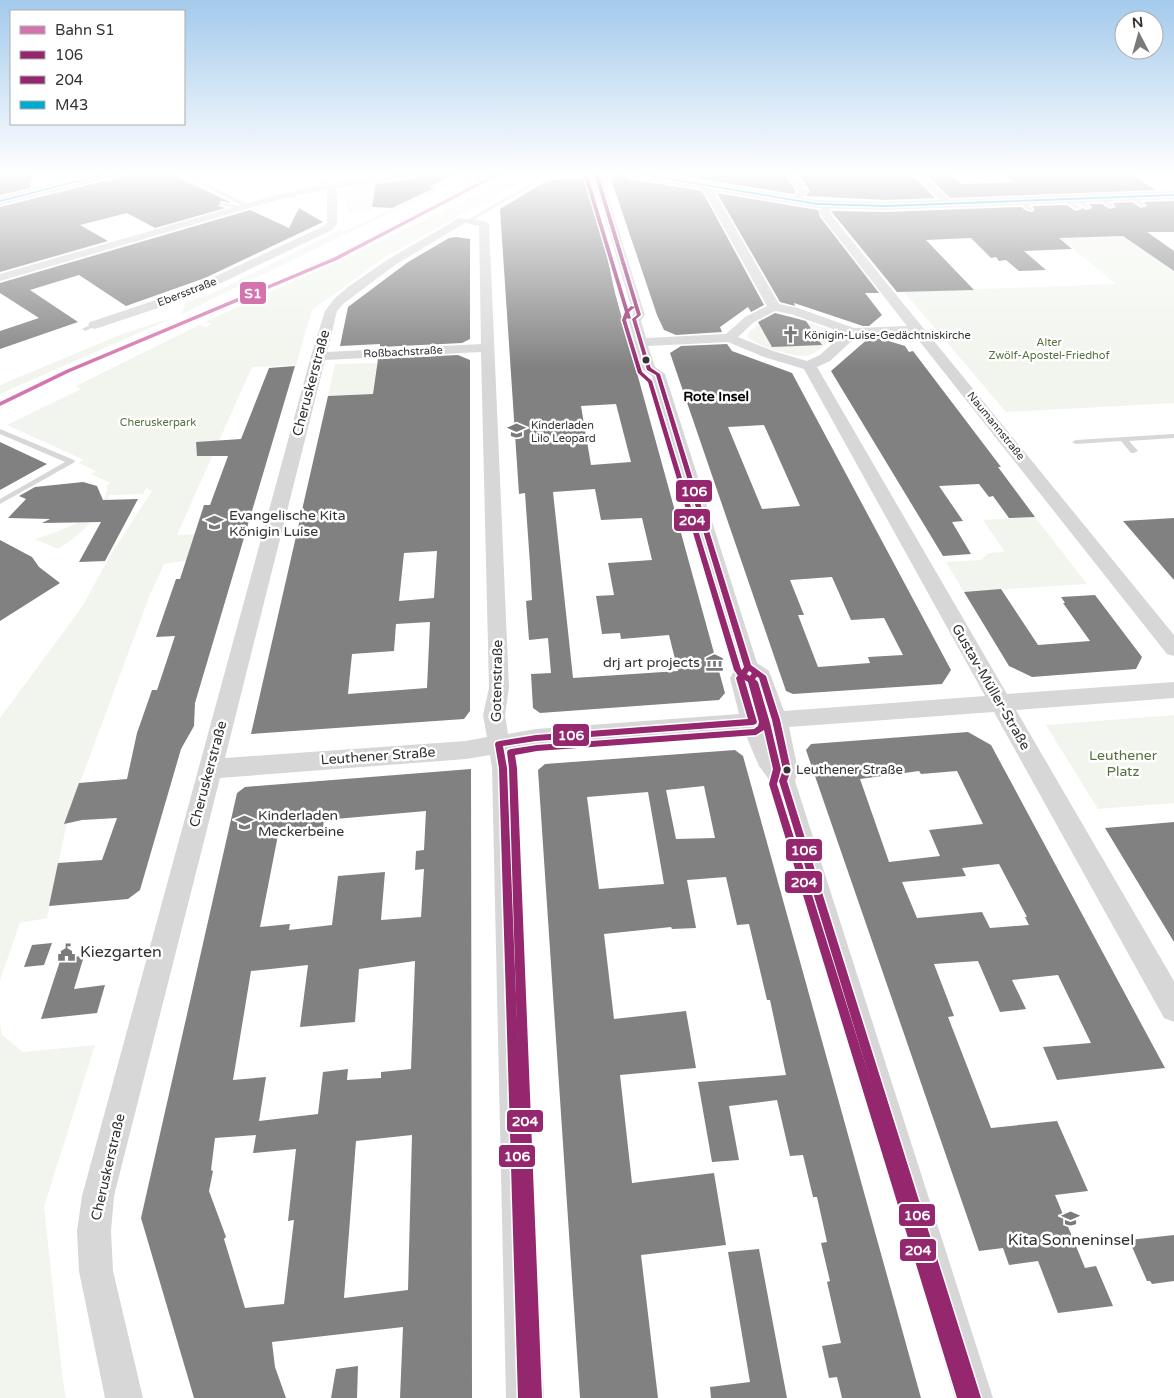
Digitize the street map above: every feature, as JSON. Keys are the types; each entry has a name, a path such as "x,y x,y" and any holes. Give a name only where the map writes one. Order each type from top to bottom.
{"street":[{"path":"0,278 135,238"},
{"name":"Ebersstraße","path":"89,327 213,283 306,238"},
{"name":"Cheruskerstraße","path":"124,1398 96,1271 94,1238 96,1212 104,1174 209,769 318,356 333,305 397,258 433,238"},
{"name":"Gotenstraße","path":"484,238 499,688 494,715 503,768 525,1398"},
{"path":"616,238 639,315"},
{"path":"735,238 774,307"},
{"name":"Naumannstraße","path":"844,238 1174,649"},
{"path":"730,338 736,329 760,313 774,307 794,311 853,332 917,329"},
{"path":"639,315 647,318 655,342 748,667 762,676 776,720 787,770 783,781"},
{"path":"639,315 634,319 649,369 660,364"},
{"path":"641,342 730,338 745,346 809,366 824,358 853,332"},
{"name":"Roßbachstraße","path":"318,356 488,348"},
{"name":"Gustav-Müller-Straße","path":"809,366 1174,1008"},
{"path":"748,667 740,678 753,722 772,771 783,781 974,1398"},
{"name":"Leuthener Straße","path":"209,769 466,750 536,738 1174,690"}],"lane":[{"path":"0,431 71,462 0,502"},
{"path":"1076,442 1174,436"},
{"path":"1122,439 1134,451"}],"green space":[{"path":"323,238 337,238 182,314 186,302 213,293"},
{"name":"Cheruskerpark","path":"386,238 418,238 388,255 312,310 296,365 252,367 177,535 216,533 242,543 240,552 164,564 149,597 69,812 47,918 20,923 0,980 0,718 82,607 111,554 152,491 146,488 143,494 110,495 88,525 58,549 35,539 68,527 91,514 100,506 105,496 107,485 110,483 91,474 96,471 79,463 84,460 7,425 81,389 76,386 199,325 206,327 211,324 205,322"},
{"name":"Alter Zwölf-Apostel-Friedhof","path":"1060,238 1127,238 1174,271 1174,403 1006,412 904,292 1116,284"},
{"path":"790,316 832,331 835,336 817,352 804,356 786,353 758,344 747,336 749,332 768,317"},
{"path":"175,317 0,394 0,385 122,334"},
{"path":"377,363 373,394 328,396 335,364"},
{"path":"1035,517 1087,584 964,592 946,562 981,560 988,553 1005,552 983,520"},
{"name":"Leuthener Platz","path":"1174,715 1174,803 1098,809 1046,725"},
{"path":"0,1023 2,1035 23,1052 95,1045 44,1207 66,1398 0,1398"}],"building":[{"path":"0,238 103,238 108,241 0,272"},
{"path":"153,238 289,238 205,278 126,306 79,275 30,290 78,322 0,349 0,331 39,318 0,293 0,283"},
{"path":"449,238 470,239 470,339 462,343 380,347 380,344 340,346 348,307 408,262"},
{"path":"502,238 603,238 615,293 725,693 719,700 540,713 533,708 531,674 551,673 548,638 529,640 526,601 532,600 530,564 525,493 519,494","holes":["616,404 631,462 591,465 581,406","595,489 601,520 642,518 652,560 608,563 614,595 596,596 602,634 620,633 621,639 669,635 678,671 573,678 553,492"]},
{"path":"631,238 728,238 764,305 751,312 748,307 720,327 722,332 676,335 664,330 657,315"},
{"path":"743,238 836,238 879,293 865,293 882,315 869,326 863,326 794,303 795,306 780,302"},
{"path":"853,238 966,238 926,240 974,290 897,292"},
{"path":"971,238 1059,238 1072,249 1024,251 1046,270 1019,271 1006,260 999,261 996,257 991,258"},
{"path":"1126,238 1156,238 1174,251 1174,271"},
{"path":"775,313 806,321 822,345 772,347 758,322"},
{"path":"870,337 905,346 909,352 913,351 1001,467 998,467 1035,517 1009,518 993,496 989,497 979,484 939,486 963,521 952,522 971,554 943,556 831,371"},
{"path":"727,344 732,351 792,373 951,670 942,684 793,694 786,691 670,353 681,346","holes":["764,425 773,445 800,506 762,509 728,427","832,577 851,620 884,618 903,655 868,657 870,663 818,667 798,615 804,615 790,580"]},
{"path":"458,355 470,360 470,711 464,719 251,734 328,396 373,394 378,359","holes":["437,551 434,598 399,601 404,553","430,622 427,688 348,694 352,654 394,651 396,624"]},
{"path":"295,366 195,703 194,726 181,749 140,890 128,899 49,906 58,863 102,860 117,818 82,820 64,824 79,783 127,779 137,733 152,690 157,690 175,636 156,637 176,579 180,579 204,505 210,505 228,456 197,456 196,442 241,439 269,368"},
{"path":"0,442 47,464 0,490"},
{"path":"83,482 97,486 103,500 138,499 105,561 79,562 101,522 42,523 50,519 8,518 26,499 19,496 35,487"},
{"path":"1174,518 1174,580 1123,521"},
{"path":"0,540 32,557 39,567 60,583 0,621"},
{"path":"1001,589 1038,645 1090,641 1063,603 1065,603 1061,597 1095,595 1142,657 1136,669 1032,677 1009,666 964,592"},
{"path":"968,732 991,745 1165,1068 1057,1080 1043,1047 1091,1043 1058,975 1012,980 1026,1009 1000,1012 978,961 934,964 954,1016 948,1017 991,1128 1057,1121 1088,1191 1055,1195 1085,1268 1096,1266 1113,1306 1058,1313 1038,1261 1009,1265 1003,1248 979,1251 806,750 811,744","holes":["919,771 921,774 957,771 983,824 929,830 940,856 889,862 860,779","999,864 1027,917 1025,917 1029,925 990,928 982,912 917,918 902,882 966,876 962,868"]},
{"path":"735,750 743,756 921,1398 842,1398 837,1377 829,1378 822,1346 841,1343 827,1282 830,1281 821,1243 827,1242 817,1197 813,1197 803,1155 790,1156 777,1100 729,1106 739,1160 712,1162 698,1082 786,1075 770,1000 767,1000 749,924 737,925 726,877 687,880 696,928 672,929 671,927 604,934 614,1019 686,1011 696,1068 620,1075 632,1183 714,1173 726,1245 641,1255 658,1398 580,1398 538,770 545,764","holes":["704,786 715,838 676,839 666,790","648,792 664,884 599,889 587,797"]},
{"path":"471,769 472,1398 400,1398 403,1327 272,1342 275,1367 286,1398 194,1398 141,1218 237,793 245,787","holes":["426,811 424,850 416,851 415,870 424,869 421,917 381,920 385,872 338,876 332,925 289,930 290,924 260,927 279,830 323,827 324,820","415,961 411,1069 381,1072 381,1078 347,1080 348,1069 323,1072 318,1114 259,1121 266,1077 233,1080 251,971 308,965 300,1027 355,1022 359,969","256,1135 253,1153 296,1149 288,1221 294,1220 284,1304 245,1308 224,1239 226,1237 209,1191 213,1171 211,1170 215,1138","412,1135 408,1290 344,1298 356,1141"]},
{"path":"1174,822 1174,942 1105,828"},
{"path":"52,943 44,965 24,967 32,945"},
{"path":"84,956 74,989 105,985 97,1013 41,1019 61,958"},
{"path":"1174,1235 1174,1281 1152,1284 1150,1281 1147,1281 1129,1240"},
{"path":"759,1249 787,1398 711,1398 710,1387 750,1382 728,1252"},
{"path":"358,1366 357,1398 331,1398 336,1369"}],"rail line":[{"name":"S1","path":"0,404 68,371 335,259 375,238"}],"transit line":[{"name":"204","path":"605,238 629,318"},
{"name":"106","path":"616,238 639,315"},
{"name":"204","path":"633,307 626,313 624,320 640,373 650,381 738,670 742,675 754,682 777,769 773,784 964,1398"},
{"name":"106","path":"639,315 634,319 647,363 649,369 658,374 748,667 762,676 776,720 787,770 783,781 974,1398"},
{"name":"106","path":"525,1398 503,768 499,744 536,738 753,722 740,678 748,667"},
{"name":"204","path":"535,1398 511,752 537,748 756,732 761,728 763,722 751,680 756,673"}],"place":[{"name":"Königin-Luise-Gedächtniskirche","path":"790,335"},
{"name":"Kinderladen Lilo Leopard","path":"517,431"},
{"name":"Evangelische Kita Königin Luise","path":"215,523"},
{"name":"drj art projects","path":"714,662"},
{"name":"Leuthener Straße","path":"787,770"},
{"name":"Kinderladen Meckerbeine","path":"244,823"},
{"name":"Kiezgarten","path":"66,952"},
{"name":"Kita Sonneninsel","path":"1071,1218"}],"district":[{"name":"Rote Insel","path":"716,396"}]}
